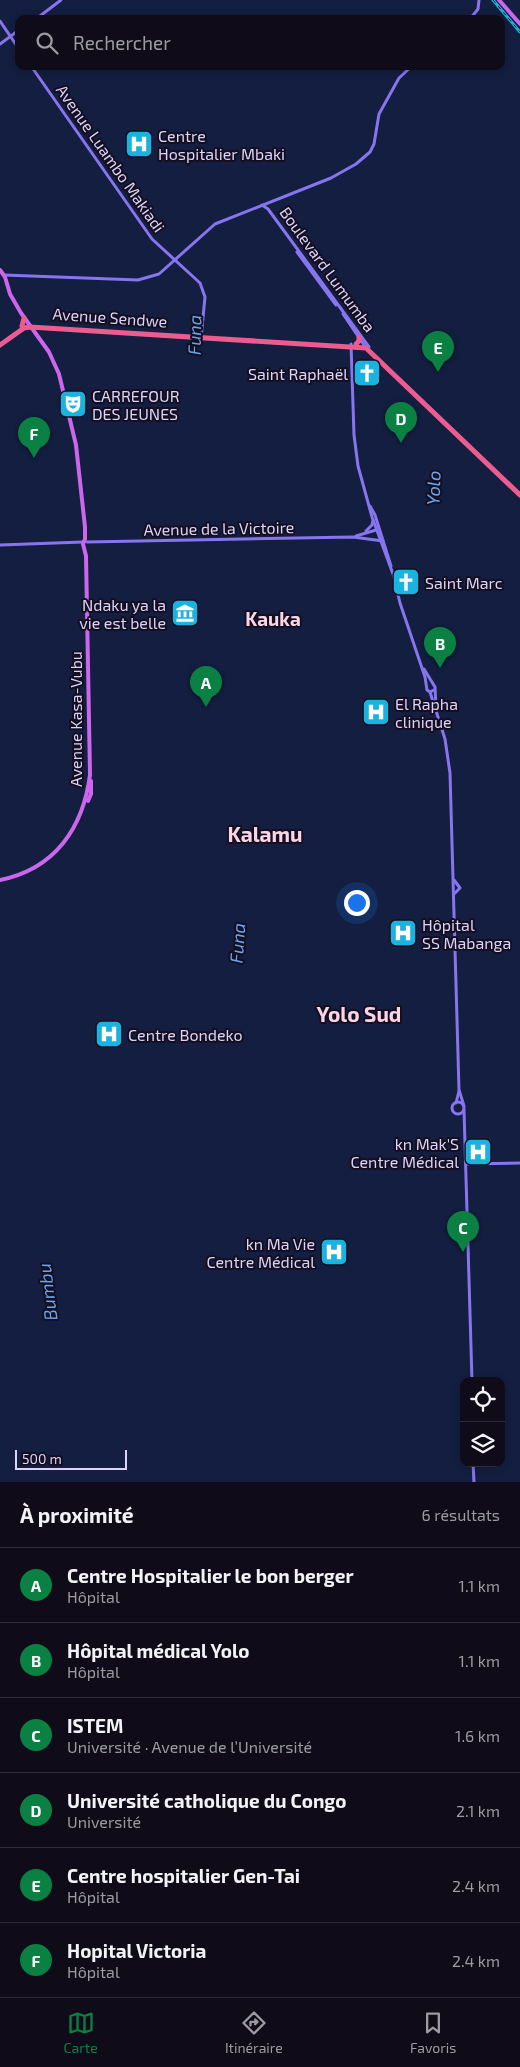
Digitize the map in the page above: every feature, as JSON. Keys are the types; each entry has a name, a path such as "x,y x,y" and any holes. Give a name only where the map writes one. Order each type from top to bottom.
{"highway":[{"path":"0,343 28,326 22,314"},
{"name":"Avenue Sendwe","path":"28,326 359,346"},
{"name":"Avenue Sendwe","path":"28,326 109,330"},
{"path":"39,336 39,330 43,328"},
{"path":"359,337 359,346"},
{"name":"Boulevard Lumumba","path":"359,346 520,491"},
{"name":"Boulevard Lumumba","path":"458,434 520,495"}],"main road":[{"path":"41,15 61,0"},
{"path":"473,15 478,8 479,0"},
{"path":"500,1 520,24"},
{"path":"0,21 15,43"},
{"path":"0,44 15,33"},
{"name":"Avenue Luambo Makiadi","path":"34,70 152,239 203,287 205,297 202,337"},
{"path":"4,275 141,280 156,276 215,224 261,206 267,206 342,173 367,155 374,144 379,114 399,78 408,70"},
{"name":"Boulevard Lumumba","path":"267,206 359,346"},
{"name":"Boulevard Lumumba","path":"285,234 359,337"},
{"path":"0,270 4,275 10,294 22,314"},
{"name":"Avenue Kasa-Vubu","path":"0,880 27,871 56,852 72,832 84,807 90,775 85,544 78,460 67,402 54,360 39,336 28,326"},
{"path":"359,346 355,446 358,466 368,503 378,530"},
{"path":"368,503 393,574 427,690 432,691"},
{"path":"364,534 372,525 373,519"},
{"path":"352,537 378,530"},
{"path":"352,537 382,541"},
{"name":"Avenue de la Victoire","path":"0,545 352,537"},
{"path":"375,540 384,551"},
{"path":"382,541 393,574"},
{"path":"420,664 433,685 432,691 446,744 450,773 459,1090 464,1117 472,1377"},
{"path":"427,687 433,685"},
{"path":"90,775 92,797"},
{"path":"84,807 89,803 91,786"},
{"path":"459,1090 456,1103 452,1106 452,1111 457,1114 463,1110"},
{"path":"456,1103 460,1103 463,1110"},
{"path":"466,1164 520,1163"},
{"path":"474,1467 474,1482"}],"water":[{"path":"0,0 520,0 520,1482 0,1482"}],"railway":[{"path":"493,0 520,32"}],"place":[{"name":"Centre Hospitalier Mbaki","path":"139,144"},
{"name":"Centre hospitalier Gen-Tai","path":"438,372"},
{"name":"Saint Raphaël","path":"367,373"},
{"name":"CARREFOUR DES JEUNES","path":"73,404"},
{"name":"Université catholique du Congo","path":"401,443"},
{"name":"Hopital Victoria","path":"34,458"},
{"name":"Saint Marc","path":"406,582"},
{"name":"Ndaku ya la vie est belle","path":"185,613"},
{"name":"Hôpital médical Yolo","path":"440,668"},
{"name":"Centre Hospitalier le bon berger","path":"206,707"},
{"name":"El Rapha clinique","path":"376,712"},
{"name":"Hôpital SS Mabanga","path":"403,933"},
{"name":"Centre Bondeko","path":"109,1034"},
{"name":"kn Mak'S Centre Médical","path":"478,1152"},
{"name":"kn Ma Vie Centre Médical","path":"334,1252"},
{"name":"ISTEM","path":"463,1252"}],"district":[{"name":"Kauka","path":"273,618"},
{"name":"Kalamu","path":"265,833"},
{"name":"Yolo Sud","path":"359,1013"}],"water label":[{"name":"Funa","path":"194,335"},
{"name":"Yolo","path":"433,488"},
{"name":"Funa","path":"237,943"},
{"name":"Bumbu","path":"47,1292"}]}
